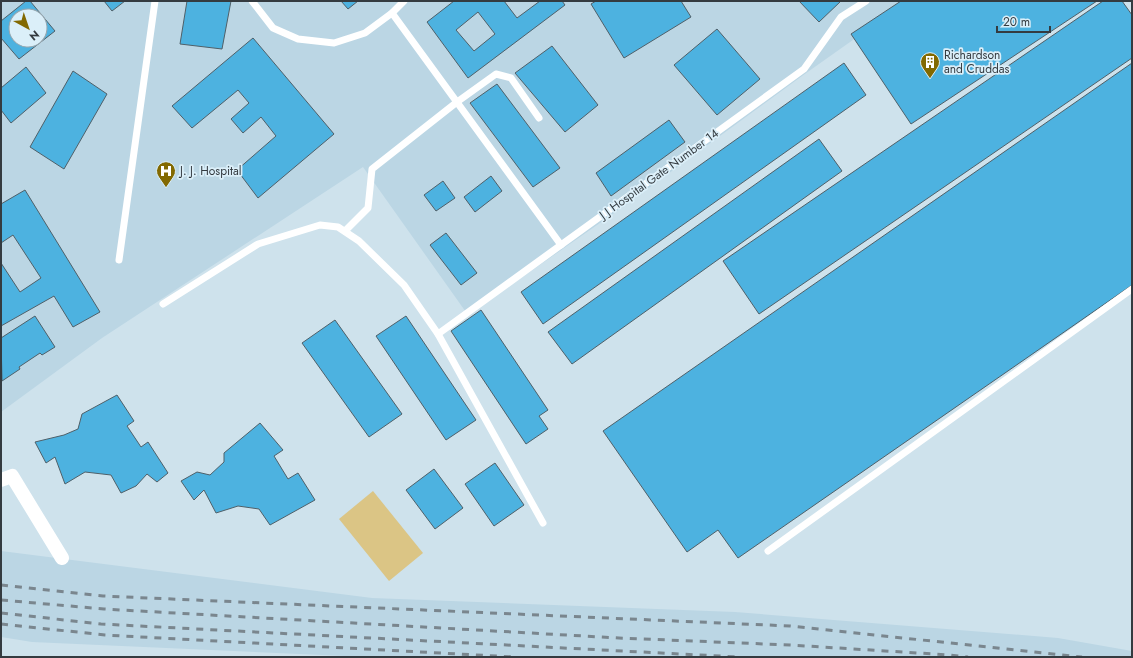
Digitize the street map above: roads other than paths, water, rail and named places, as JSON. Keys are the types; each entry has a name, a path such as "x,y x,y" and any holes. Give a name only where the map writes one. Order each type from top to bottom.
{"street":[{"path":"1,480 12,476 62,558"}],"lane":[{"path":"119,260 155,1"},
{"path":"252,1 273,28 298,39 334,43 365,33 392,13 404,1"},
{"name":"J J Hospital Gate Number 14","path":"438,334 804,69 841,17 866,1"},
{"path":"392,13 562,245"},
{"path":"345,231 368,208 372,169 457,102 496,74 511,78 539,118"},
{"path":"163,304 258,244 320,225 338,227 345,231 359,241 404,285 438,334 544,523"},
{"path":"768,551 1132,289"}],"railway":[{"path":"1,585 103,596 790,626 1082,657"},
{"path":"1,600 104,609 619,638 790,645 968,657"},
{"path":"1,613 101,624 738,657"},
{"path":"1,624 105,635 515,657"}],"place":[{"name":"Richardson and Cruddas","path":"930,79"},
{"name":"J. J. Hospital","path":"166,188"}]}
